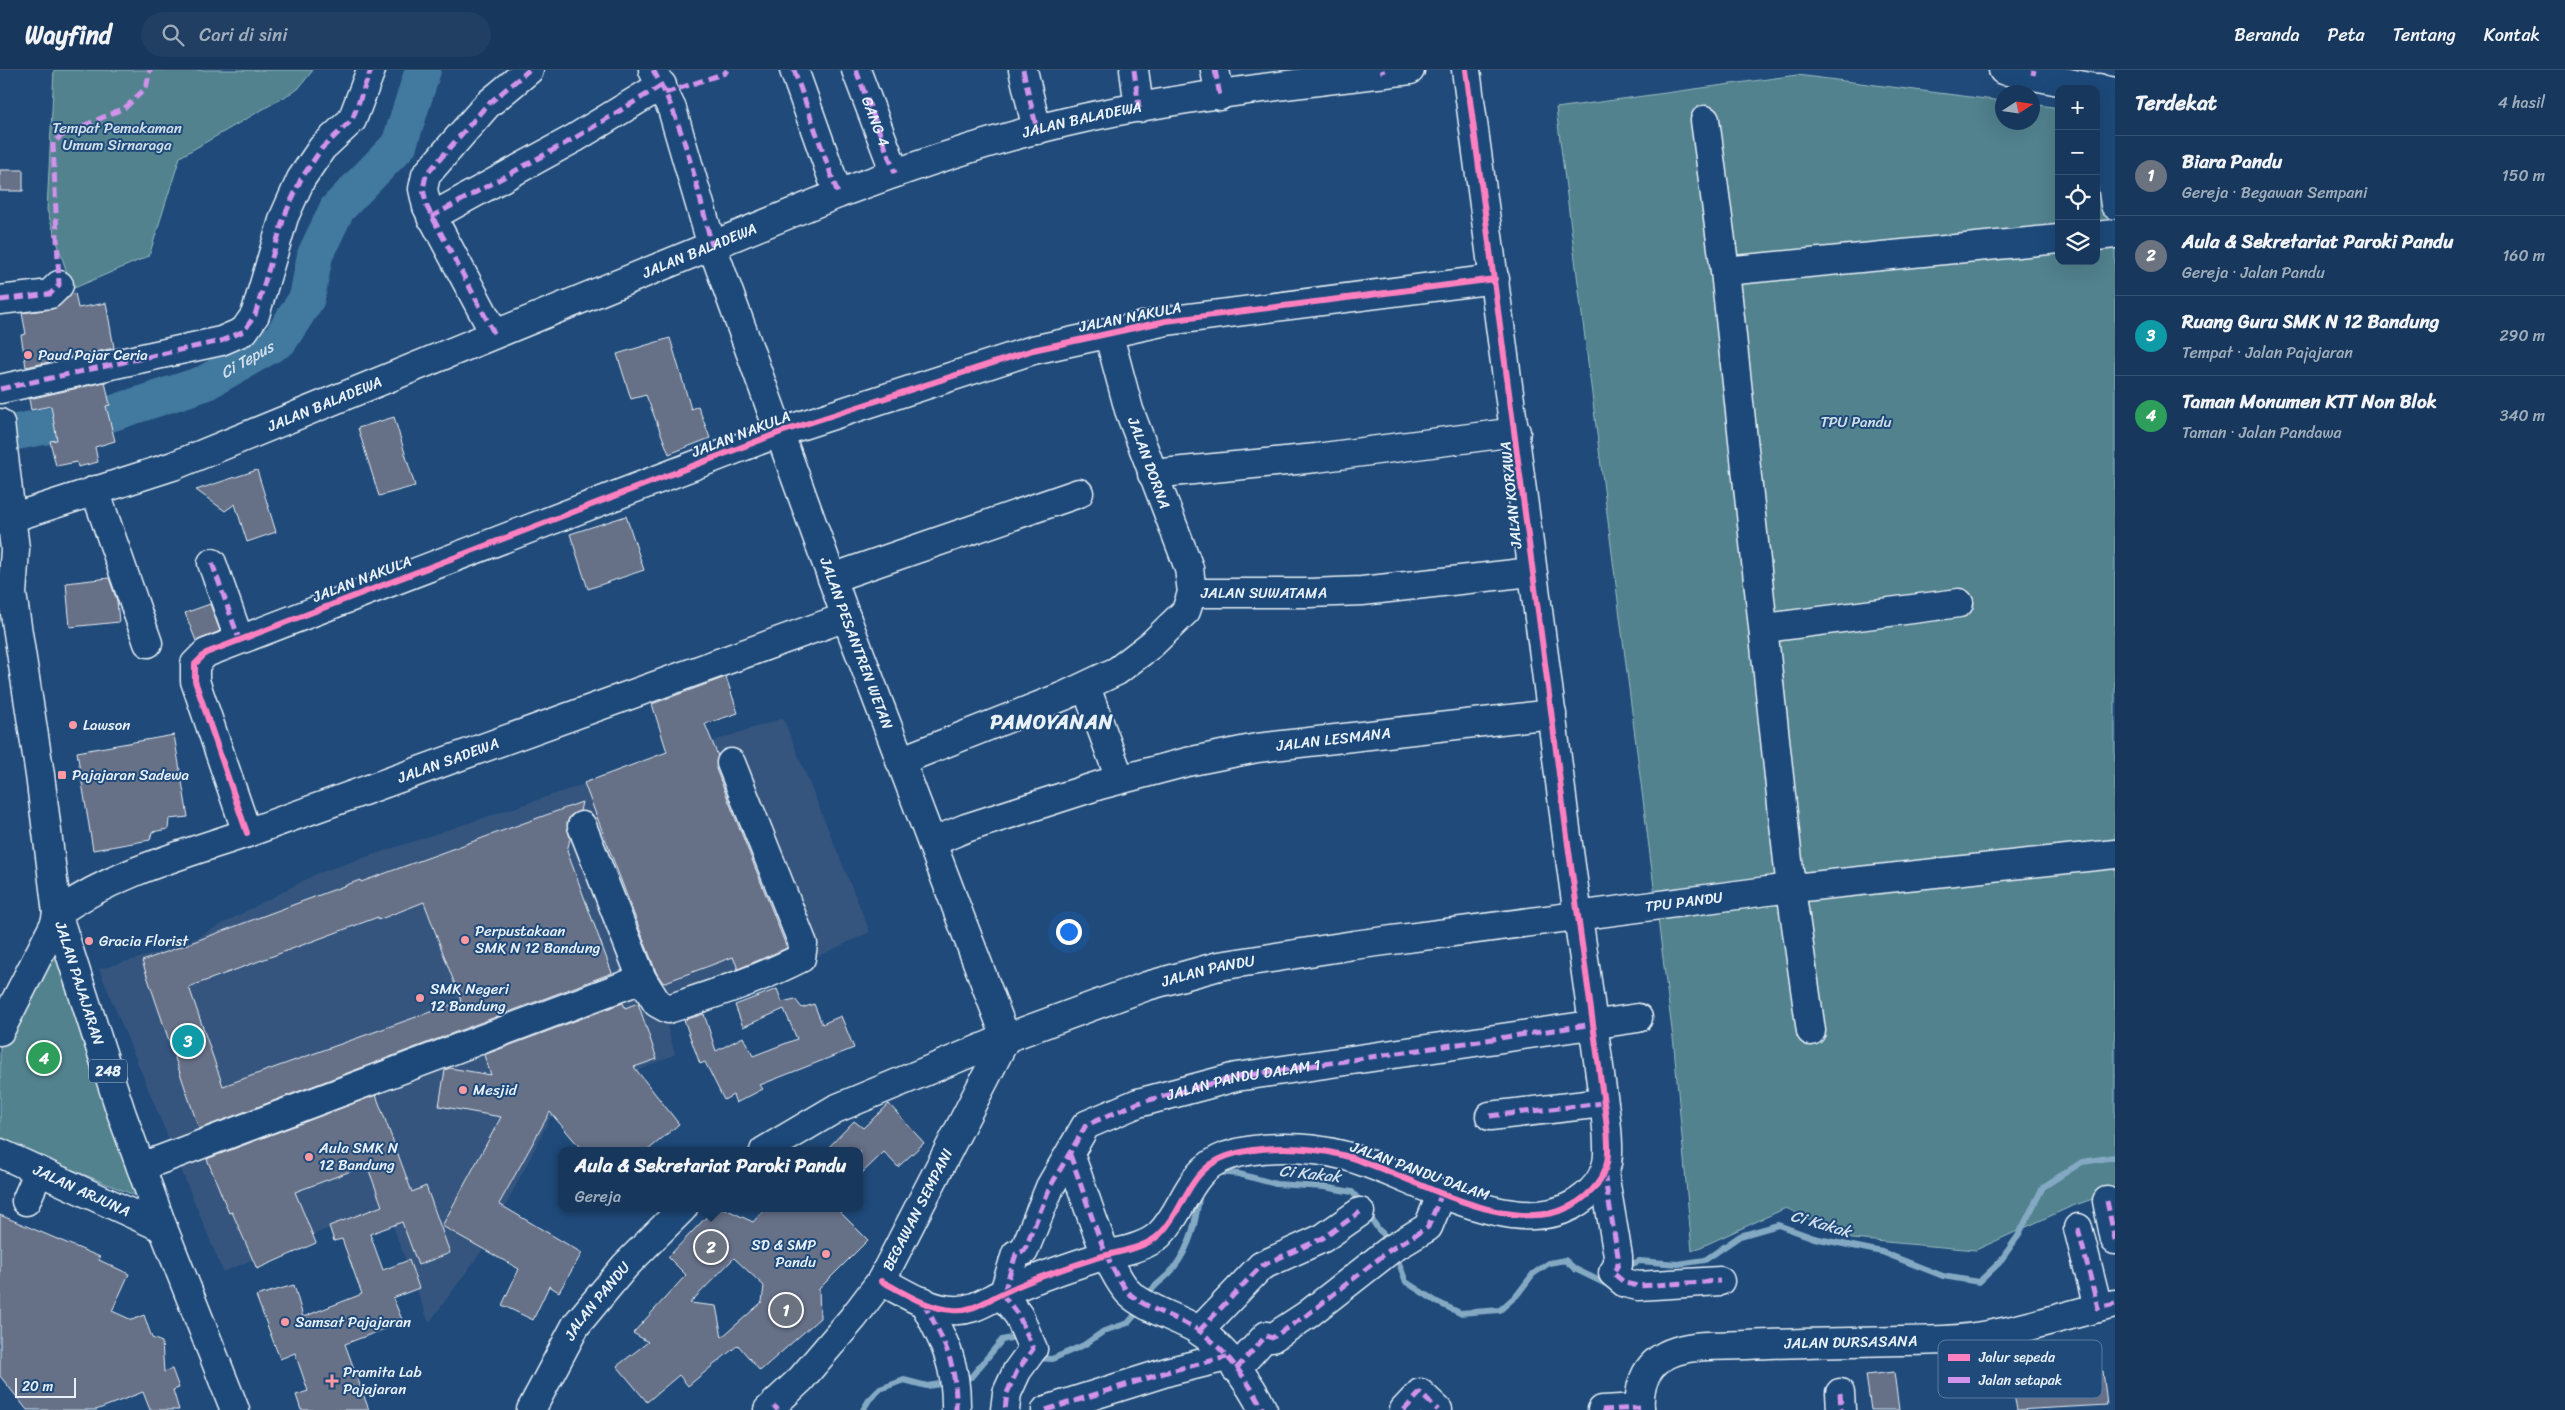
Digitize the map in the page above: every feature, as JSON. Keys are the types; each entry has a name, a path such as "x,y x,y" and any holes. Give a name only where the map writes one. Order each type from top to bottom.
{"main road":[{"path":"0,389 222,341 244,331 255,315 284,217 301,179 322,148 352,120 371,70"},
{"path":"494,333 432,217 423,189 426,175 487,105 529,70"},
{"path":"794,70 838,194"},
{"name":"GANG 4","path":"856,70 895,172"},
{"path":"1023,70 1037,130"},
{"path":"1134,70 1139,108"},
{"name":"JALAN BALADEWA","path":"12,518 173,466 494,333 895,172 1037,130 1139,108 1218,83 1410,70"},
{"name":"JALAN KORAWA","path":"1466,70 1516,432 1532,572 1577,917"},
{"path":"2003,70 2034,72 2107,90 2115,206"},
{"path":"432,217 575,138 658,78"},
{"name":"JALAN PESANTREN WETAN","path":"658,78 683,140 712,246 781,432 846,617 1006,1038"},
{"path":"1705,120 1725,271 1765,628 1791,889 1811,1032"},
{"path":"2100,236 2115,234"},
{"path":"1725,271 2055,240"},
{"name":"JALAN NAKULA","path":"248,833 194,671 200,657 238,639 781,432 1033,350 1108,332 1166,322 1495,279"},
{"path":"0,300 50,294 60,285"},
{"name":"JALAN DORNA","path":"1108,332 1129,410 1189,568 1192,593"},
{"name":"JALAN PAJAJARAN","path":"1,431 15,549 6,582 40,775 57,913 121,1112 163,1228 236,1410"},
{"path":"1152,474 1316,458 1516,432"},
{"path":"96,490 148,643"},
{"path":"832,578 1079,493"},
{"path":"212,563 238,639"},
{"name":"JALAN SUWATAMA","path":"900,762 1086,687 1117,671 1152,644 1186,611 1192,593 1309,594 1362,591 1532,572"},
{"path":"1765,628 1959,603"},
{"name":"JALAN SADEWA","path":"57,913 83,895 123,876 248,833 846,617"},
{"path":"1086,687 1120,779"},
{"name":"JALAN LESMANA","path":"932,842 966,828 1120,779 1187,762 1257,748 1552,714"},
{"path":"582,826 642,979 657,1003 668,1009 737,987 801,958 802,944 732,763"},
{"name":"TPU PANDU","path":"1577,917 1791,889 2115,854"},
{"path":"0,1031 55,923 57,913"},
{"path":"1577,917 1594,1024"},
{"name":"JALAN PANDU","path":"771,1147 835,1109 1006,1038 1130,992 1219,966 1354,945 1577,917"},
{"path":"141,1167 642,979"},
{"name":"JALAN PANDU DALAM 1","path":"1003,1293 1016,1254 1024,1250 1050,1187 1086,1125 1138,1103 1236,1077 1638,1018"},
{"name":"JALAN PANDU DALAM","path":"881,1281 922,1301 948,1310 975,1308 1003,1293 1107,1255 1147,1243 1156,1237 1202,1170 1227,1156 1250,1151 1297,1150 1340,1154 1490,1210 1540,1215 1558,1212 1575,1204 1597,1186 1604,1173 1608,1156 1594,1024"},
{"name":"BEGAWAN SEMPANI","path":"773,1409 818,1359 881,1281 1006,1038"},
{"path":"1490,1116 1603,1103"},
{"name":"JALAN ARJUNA","path":"0,1153 163,1228"},
{"path":"1070,1155 1107,1255 1128,1291 1146,1303 1199,1330 1232,1363 1263,1410"},
{"path":"26,1202 39,1171"},
{"path":"1604,1173 1618,1256 1616,1276 1628,1284 1638,1286 1720,1281"},
{"path":"1046,1410 1170,1371 1232,1363 1266,1336 1272,1338 1308,1315 1398,1245 1428,1227 1442,1193"},
{"path":"2107,1201 2115,1240"},
{"name":"JALAN PANDU","path":"531,1410 576,1325 625,1266 679,1212"},
{"path":"1199,1330 1261,1266 1323,1238 1360,1212"},
{"path":"2078,1228 2107,1306"},
{"path":"1003,1293 1019,1316 1031,1352 1017,1371 1007,1393 1005,1410"},
{"path":"922,1301 947,1348 955,1390"},
{"name":"JALAN DURSASANA","path":"1640,1409 1639,1392 1644,1378 1662,1358 1684,1349 1842,1340 1970,1338 2107,1306"},
{"path":"1404,1410 1420,1393 1438,1410"},
{"path":"1602,1410 1640,1409"}],"shaded area":[{"name":"SMK Negeri 12 Bandung","path":"783,718 870,932 667,1027 675,1054 556,1107 484,1248 429,1323 385,1205 223,1272 99,969 179,947 318,873"}],"green space":[{"name":"Tempat Pemakaman Umum Sirnaraga","path":"54,70 313,70 298,89 180,157 149,256 72,289 47,210"},
{"name":"TPU Pandu","path":"1797,75 1995,100 1995,130 2040,130 2040,105 2055,107 2055,265 2100,265 2100,134 2115,158 2115,1191 2070,1207 1976,1250 1852,1239 1786,1208 1692,1251 1674,1046 1556,108"},
{"path":"51,938 92,1072 139,1197 0,1140 0,1044"}],"building":[{"path":"0,170 23,170 23,191 0,191"},
{"path":"75,293 78,308 106,303 114,348 26,367 21,335 26,334 22,313 52,309"},
{"path":"670,338 691,409 698,406 710,438 669,454 646,395 631,399 617,354"},
{"path":"105,382 110,405 106,406 115,441 95,447 98,462 78,467 77,462 56,466 50,441 57,440 51,406 31,410 29,399"},
{"path":"394,417 415,486 379,496 358,428"},
{"path":"257,470 276,532 247,542 235,504 225,511 196,490"},
{"path":"626,516 644,570 588,589 570,534"},
{"path":"109,578 117,601 119,622 70,627 66,583"},
{"path":"210,604 220,631 196,641 185,613"},
{"path":"726,677 738,713 705,724 718,756 716,769 787,948 738,969 733,957 663,983 656,972 584,783 667,752 652,704"},
{"path":"174,735 188,817 169,819 168,829 152,832 150,840 93,850 77,752"},
{"path":"582,802 580,811 570,816 567,823 570,839 567,851 612,973 199,1129 142,961 360,880 361,882","holes":["424,902 461,1001 223,1086 189,987 378,917 378,920"]},
{"path":"777,989 782,1002 795,999 802,1008 814,1004 822,1024 841,1016 854,1048 760,1085 763,1089 736,1103 733,1095 724,1100 705,1062 700,1064 684,1020 704,1014 716,1051 743,1037 753,1056 797,1039 784,1009 743,1027 735,1005"},
{"path":"623,1003 625,1008 638,1003 657,1059 634,1067 679,1124 652,1147 580,1147 550,1112 499,1204 582,1253 559,1292 549,1286 533,1320 502,1305 519,1269 442,1226 501,1117 439,1106 445,1070 450,1068 491,1075 484,1055"},
{"path":"376,1095 412,1192 426,1186 450,1253 418,1265 402,1222 370,1234 383,1270 409,1260 419,1288 393,1298 403,1322 345,1344 369,1410 301,1410 296,1395 308,1391 295,1353 280,1359 256,1296 294,1285 303,1317 362,1294 342,1239 334,1241 329,1226 382,1206 367,1165 295,1192 316,1243 257,1269 232,1212 229,1213 207,1159"},
{"path":"889,1104 924,1143 898,1167 884,1152 863,1172 863,1147 829,1147 854,1121 863,1128"},
{"path":"711,1212 732,1212 753,1222 762,1212 840,1212 868,1240 819,1289 820,1318 760,1371 738,1345 688,1386 679,1375 647,1402 617,1366 648,1342 633,1333 686,1275 668,1257","holes":["734,1258 764,1286 762,1302 722,1337 716,1306 690,1303"]},
{"path":"0,1215 100,1257 99,1260 129,1274 112,1311 132,1320 144,1315 152,1338 162,1342 164,1372 172,1369 179,1388 173,1390 179,1410 150,1410 143,1392 96,1410 27,1410 0,1376"},
{"path":"2102,1371 2107,1405 2017,1410 2015,1398 2102,1398"},
{"path":"1894,1372 1899,1410 1871,1410 1866,1375"}],"waterway":[{"name":"Ci Tepus","path":"0,435 107,415 205,383 280,340 307,298 315,255 337,209 399,145 423,70"},
{"name":"Ci Kakak","path":"1626,1267 1639,1261 1678,1264 1705,1260 1740,1236 1778,1225 1814,1238 1882,1252 1943,1276 1979,1282 1999,1263 2018,1236 2043,1187 2082,1162 2115,1157"},
{"name":"Ci Kakak","path":"1217,1172 1239,1174 1276,1184 1324,1187 1352,1192 1362,1203"},
{"name":"Ci Kakak","path":"1147,1297 1152,1289 1173,1269 1185,1251 1195,1222 1200,1191"},
{"name":"Ci Kakak","path":"1367,1212 1378,1229 1391,1241"},
{"name":"Ci Kakak","path":"1396,1255 1406,1282 1437,1302 1460,1313 1500,1310 1517,1295 1533,1274 1549,1263 1565,1260 1575,1269 1606,1284 1610,1280"},
{"name":"Ci Kakak","path":"1037,1358 1052,1359 1084,1345 1104,1331 1128,1323 1141,1308"},
{"name":"Ci Kakak","path":"962,1379 971,1377 1002,1340 1015,1337 1020,1342"},
{"name":"Ci Kakak","path":"863,1410 869,1400 880,1389 904,1380 927,1386 947,1383"}],"marked path":[{"path":"0,300 50,294 59,285 53,143 61,136 126,107 146,88 150,70"},
{"path":"0,389 221,341 244,331 255,315 284,217 301,179 322,148 352,120 371,70"},
{"path":"494,333 427,207 423,189 426,175 487,105 529,70"},
{"path":"653,70 664,90 689,156 712,246"},
{"path":"665,93 725,73 727,70"},
{"path":"794,70 838,194"},
{"path":"856,70 895,173"},
{"path":"1023,70 1037,130"},
{"path":"1134,70 1139,108"},
{"path":"1215,70 1220,96"},
{"path":"2033,75 2034,70"},
{"path":"431,217 575,138 662,85"},
{"path":"212,563 239,639"},
{"path":"1004,1292 1016,1254 1024,1251 1050,1187 1086,1125 1138,1103 1236,1077 1594,1024"},
{"path":"1490,1116 1603,1103"},
{"path":"1070,1155 1103,1246 1119,1280 1128,1292 1143,1303 1198,1330 1208,1337 1235,1366 1251,1388 1263,1410"},
{"path":"1604,1173 1618,1256 1618,1265 1613,1273 1625,1283 1638,1286 1720,1281"},
{"path":"1236,1369 1266,1336 1272,1338 1307,1315 1390,1250 1428,1227 1442,1193"},
{"path":"2107,1201 2115,1240"},
{"path":"1199,1331 1261,1266 1323,1238 1360,1212"},
{"path":"2078,1228 2098,1308 2115,1304"},
{"path":"1002,1294 1019,1316 1033,1349 1017,1371 1007,1393 1005,1410"},
{"path":"924,1303 944,1342 952,1366 956,1410"},
{"path":"1046,1410 1170,1371 1227,1357"},
{"path":"1404,1410 1420,1393 1438,1410"},
{"path":"1840,1393 1841,1410"},
{"path":"774,1406 778,1410"},
{"path":"1602,1410 1640,1408"}],"cycle path":[{"path":"881,1281 915,1299 943,1309 960,1310 980,1305 1039,1278 1096,1258 1137,1247 1153,1240 1168,1225 1188,1191 1203,1171 1213,1163 1240,1152 1269,1148 1299,1148 1342,1155 1367,1163 1456,1199 1487,1209 1518,1215 1546,1214 1571,1206 1591,1191 1602,1177 1608,1153 1606,1121 1466,70"},
{"path":"247,833 195,681 195,664 206,653 781,432 1033,350 1166,321 1495,279"}],"place":[{"name":"Paud Pajar Ceria","path":"28,355"},
{"name":"Lawson","path":"73,725"},
{"name":"Pajajaran Sadewa","path":"62,775"},
{"name":"Perpustakaan SMK N 12 Bandung","path":"465,940"},
{"name":"Gracia Florist","path":"89,941"},
{"name":"SMK Negeri 12 Bandung","path":"420,998"},
{"name":"Ruang Guru SMK N 12 Bandung","path":"188,1041"},
{"name":"Taman Monumen KTT Non Blok","path":"44,1058"},
{"name":"Mesjid","path":"463,1090"},
{"name":"Aula SMK N 12 Bandung","path":"309,1157"},
{"name":"Aula & Sekretariat Paroki Pandu","path":"711,1247"},
{"name":"SD & SMP Pandu","path":"826,1254"},
{"name":"Biara Pandu","path":"786,1310"},
{"name":"Samsat Pajajaran","path":"285,1322"},
{"name":"Pramita Lab Pajajaran","path":"332,1381"}],"district":[{"name":"PAMOYANAN","path":"1052,722"}]}
